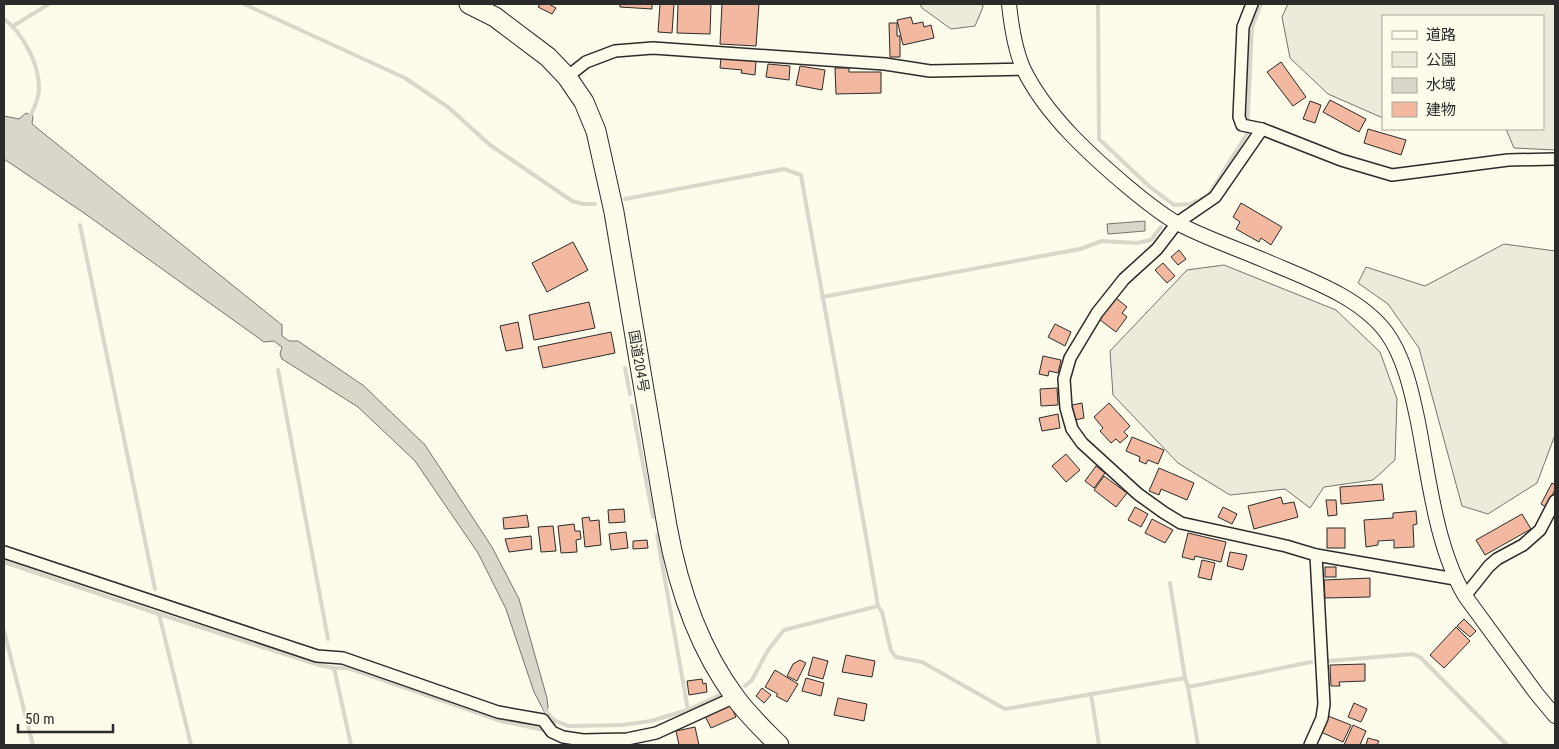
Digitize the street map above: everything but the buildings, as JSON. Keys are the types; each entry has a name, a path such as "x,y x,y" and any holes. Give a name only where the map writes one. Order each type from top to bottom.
{"highway":[{"name":"国道204号","path":"469,4 495,17 548,57 567,77 584,102 596,131 604,163 674,565 693,621 707,651 735,697 754,720 779,745"}],"street":[{"path":"1009,4 1012,26 1024,69 1041,98 1070,134 1123,182 1153,208 1177,223 1320,284 1363,309 1386,332 1400,359 1412,394 1438,526 1455,579 1536,693 1555,716"},
{"path":"1252,4 1243,27 1239,117 1252,127 1341,160 1392,175 1508,160 1555,159"},
{"path":"567,77 586,62 615,51 653,48 885,64 930,71 1024,69"},
{"path":"1252,127 1215,197 1177,223 1158,249 1124,279 1097,313 1070,358 1064,380 1066,408 1072,428 1082,443 1138,494 1181,523 1286,546 1316,555 1455,579"},
{"path":"1466,596 1489,566 1497,559 1523,545 1540,530 1555,501"},
{"path":"4,552 317,656 343,658 498,712 543,720 549,728 563,737 583,740 627,739 656,733 735,697"},
{"path":"1310,745 1322,718 1324,704 1316,555"}],"green space":[{"path":"920,4 982,4 983,7 975,26 951,29 922,8"},
{"path":"1288,4 1555,4 1555,150 1514,148 1506,130 1544,130 1544,15 1382,15 1382,118 1328,94 1290,58 1282,17"},
{"path":"1504,244 1555,251 1555,435 1537,483 1488,514 1462,506 1419,348 1388,304 1358,283 1366,267 1425,286"},
{"path":"1224,265 1336,310 1380,352 1397,399 1395,460 1373,480 1324,487 1310,508 1285,489 1230,495 1178,463 1113,395 1110,351 1187,270"}],"water":[{"path":"26,113 33,116 32,124 282,325 282,336 289,341 298,341 364,386 425,445 492,547 519,599 547,698 548,708 545,713 534,692 506,609 478,553 415,461 358,407 282,359 280,354 282,347 274,341 264,342 84,213 4,159 4,116 19,119"},
{"path":"1145,221 1145,231 1108,234 1107,224"}],"waterway":[{"path":"13,26 49,4"},
{"path":"244,4 405,78 448,107 490,145 572,201 583,204 595,204"},
{"path":"1098,4 1099,139 1150,187 1174,205 1190,204 1208,196 1247,134 1252,27 1261,4"},
{"path":"4,19 17,32 29,50 36,69 39,92 36,104 29,118"},
{"path":"625,199 784,169 801,175 878,606 882,612 891,651 896,657 922,662 1005,709 1185,678"},
{"path":"80,225 155,589"},
{"path":"822,297 1080,249 1102,241 1137,243 1151,240 1161,227"},
{"path":"625,368 630,394"},
{"path":"278,370 328,639"},
{"path":"632,406 653,517"},
{"path":"657,535 688,710"},
{"path":"4,562 319,665 348,668 501,721 544,730 554,726 554,720"},
{"path":"1170,583 1188,687 1311,662"},
{"path":"745,686 752,680 768,650 784,630 878,606"},
{"path":"159,614 191,745"},
{"path":"4,631 33,745"},
{"path":"1327,661 1413,654 1420,657 1507,745"},
{"path":"334,668 351,745"},
{"path":"1188,687 1198,745"},
{"path":"1091,694 1099,745"},
{"path":"545,707 554,720 568,726 622,725 651,721 688,710 720,695"}]}
